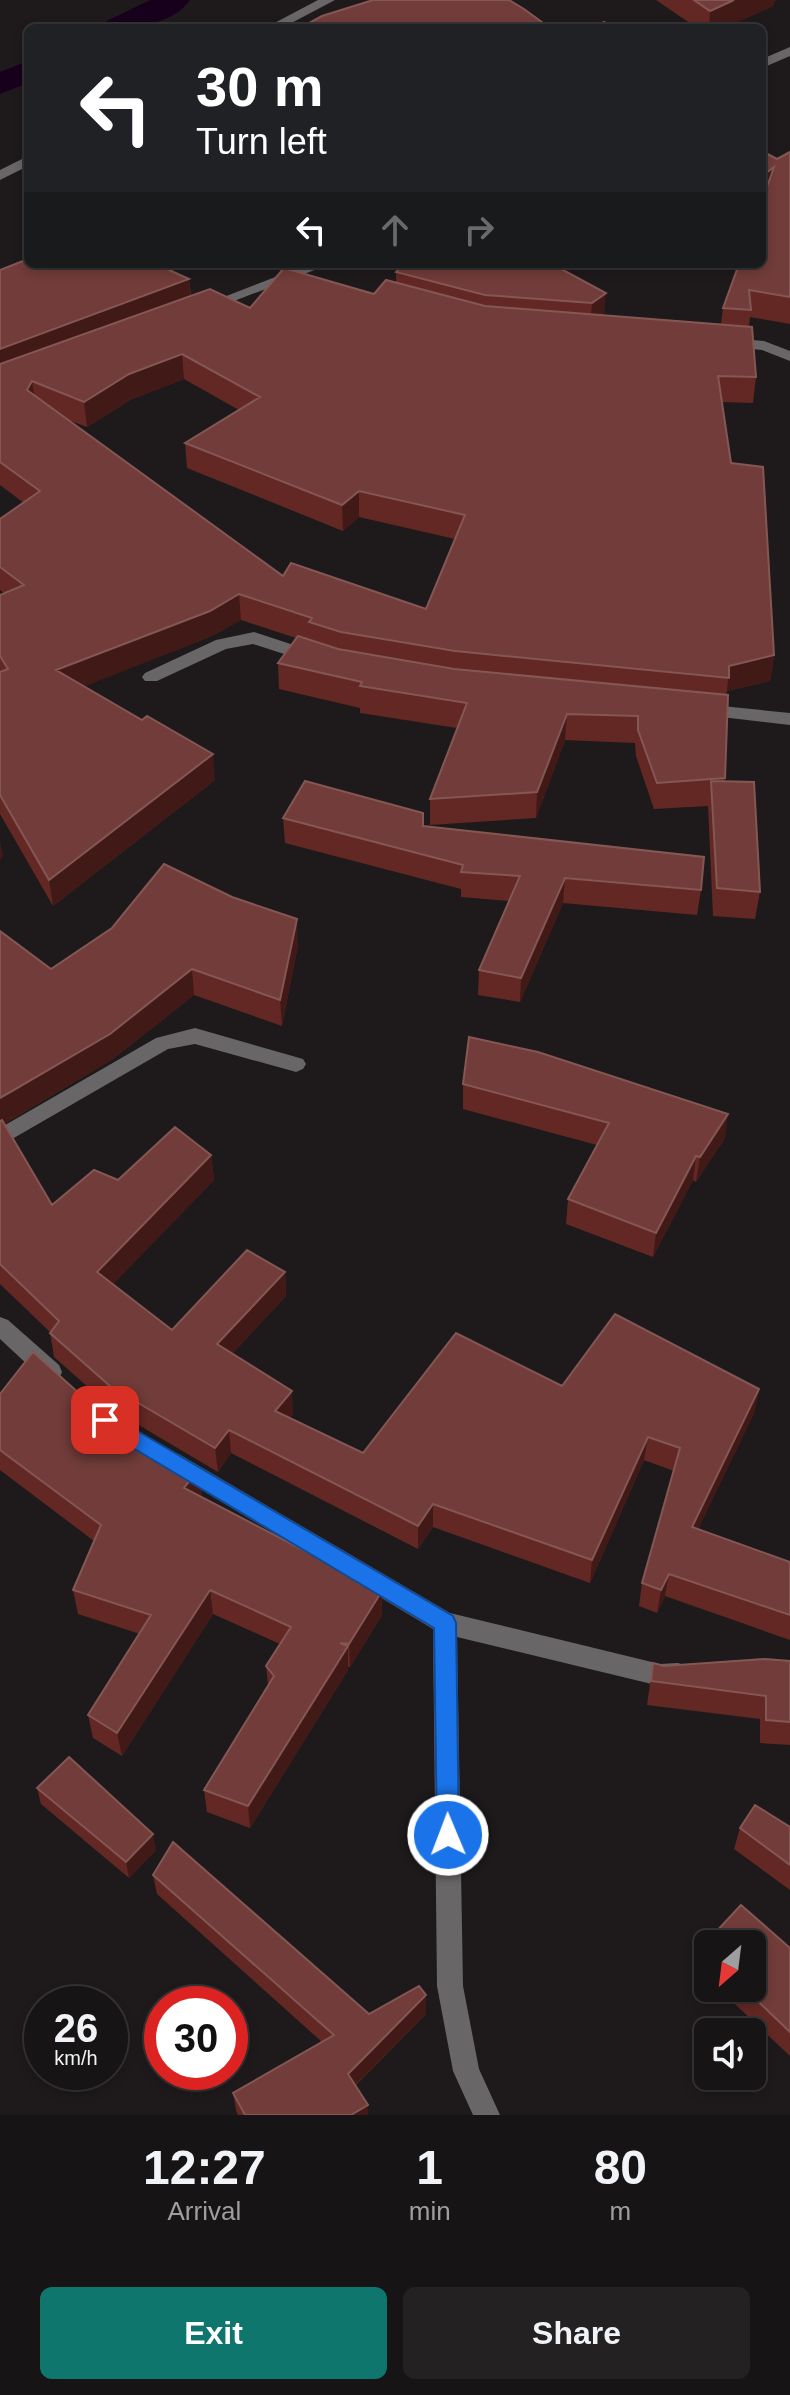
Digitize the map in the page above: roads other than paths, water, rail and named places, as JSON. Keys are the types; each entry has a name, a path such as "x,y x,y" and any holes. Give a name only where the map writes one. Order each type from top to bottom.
{"street":[{"path":"280,24 328,0"},
{"path":"766,62 790,51"},
{"path":"0,176 24,162"},
{"path":"192,312 312,268"},
{"path":"295,274 326,282"},
{"path":"717,342 764,346 790,356"},
{"path":"151,677 222,644 254,638 326,662"},
{"path":"683,708 790,719"},
{"path":"0,1138 163,1043 195,1036 296,1064"},
{"path":"0,1326 70,1389"},
{"path":"156,1451 445,1623 660,1675 704,1672"},
{"path":"445,1623 450,1986 466,2071 487,2115"}],"waterway":[{"path":"126,24 174,0"},
{"path":"0,84 24,73"}]}
